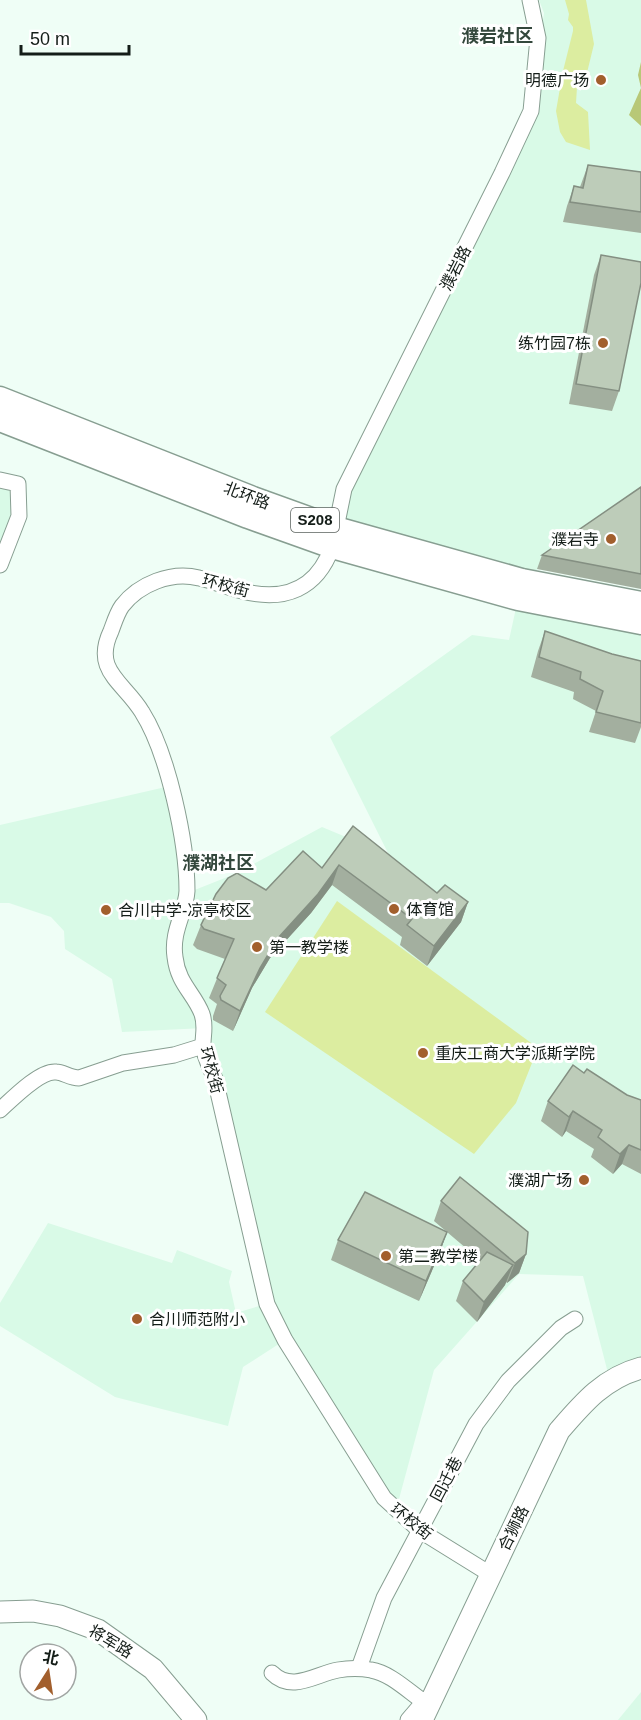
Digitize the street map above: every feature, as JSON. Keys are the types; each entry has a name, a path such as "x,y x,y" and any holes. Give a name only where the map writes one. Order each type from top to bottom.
{"main road":[{"name":"北环路","path":"0,398 253,498 334,537 518,599 641,623"},
{"name":"北环路","path":"0,420 249,517 522,580 641,603"},
{"name":"合狮路","path":"423,1711 439,1683 559,1431 585,1400 610,1381 641,1368"},
{"name":"将军路","path":"0,1612 33,1611 60,1616 98,1630 153,1669 196,1720"}],"street":[{"name":"濮岩路","path":"334,537 344,489 531,111 538,38 530,0"},
{"path":"0,480 18,484 19,516 0,565"},
{"name":"环校街","path":"334,537 326,563 314,578 293,592 264,595 243,592 197,577 169,578 144,586 122,607 105,643 104,659 118,682 141,711 159,744 180,825 187,893 176,929 175,956 181,982 201,1012 205,1028 203,1046 215,1079 267,1304 285,1340 384,1498 419,1530 490,1574"},
{"path":"0,1110 25,1088 52,1072 58,1071 72,1078 79,1078 123,1063 174,1055 203,1046"},
{"name":"回迁巷","path":"359,1668 384,1598 476,1424 508,1381 574,1318"},
{"path":"272,1673 279,1680 291,1682 307,1681 339,1670 359,1668 375,1670 393,1680 423,1711 408,1720"}],"shaded area":[{"path":"539,0 641,0 641,498 522,580 336,528 344,489 531,111 544,13"},
{"path":"0,480 18,484 19,516 0,565"},
{"name":"重庆工商大学派斯学院","path":"518,599 641,623 641,1368 610,1381 583,1276 519,1274 434,1370 396,1510 285,1340 243,1367 228,1426 115,1397 0,1326 0,1303 48,1223 172,1263 177,1250 232,1271 229,1282 236,1313 266,1304 205,1028 122,1032 112,979 65,949 64,931 51,917 9,903 0,903 0,825 170,786 187,893 235,874 322,827 389,855 330,737 472,635 509,640"},
{"path":"641,1692 641,1720 618,1720"}],"green space":[{"path":"565,0 586,0 594,44 585,81 577,87 576,103 588,112 590,150 566,142 560,132 556,111 573,31 568,20 569,14"},
{"path":"641,62 641,88 638,75"},
{"path":"641,88 641,126 629,115"},
{"path":"337,901 538,1048 516,1103 474,1154 265,1012"}],"building":[{"path":"588,165 641,172 641,212 570,202 574,186 583,188"},
{"name":"练竹园7栋","path":"601,255 641,262 641,283 619,391 576,384"},
{"path":"641,487 641,574 542,555"},
{"path":"545,631 612,654 641,661 641,723 596,712 603,691 580,679 581,672 539,657"},
{"path":"353,826 437,893 445,885 468,902 434,946 407,925 412,919 339,865 318,894 278,938 260,968 240,1011 221,1000 220,996 226,985 217,978 234,939 204,929 201,925 216,894 228,878 237,873 266,890 303,851 322,868"},
{"path":"573,1065 584,1073 587,1069 627,1095 641,1100 641,1150 629,1145 620,1154 598,1137 602,1130 573,1111 569,1117 548,1101"},
{"path":"460,1177 528,1232 526,1254 515,1263 441,1201"},
{"path":"365,1192 447,1232 426,1281 338,1240"},
{"path":"487,1252 513,1265 484,1302 463,1281"}],"place":[{"name":"明德广场","path":"601,80"},
{"name":"练竹园7栋","path":"603,343"},
{"name":"濮岩寺","path":"611,539"},
{"name":"体育馆","path":"394,909"},
{"name":"合川中学-凉亭校区","path":"106,910"},
{"name":"第一教学楼","path":"257,947"},
{"name":"重庆工商大学派斯学院","path":"423,1053"},
{"name":"濮湖广场","path":"584,1180"},
{"name":"第二教学楼","path":"386,1256"},
{"name":"合川师范附小","path":"137,1319"}],"district":[{"name":"濮岩社区","path":"497,36"},
{"name":"濮湖社区","path":"218,863"}]}
